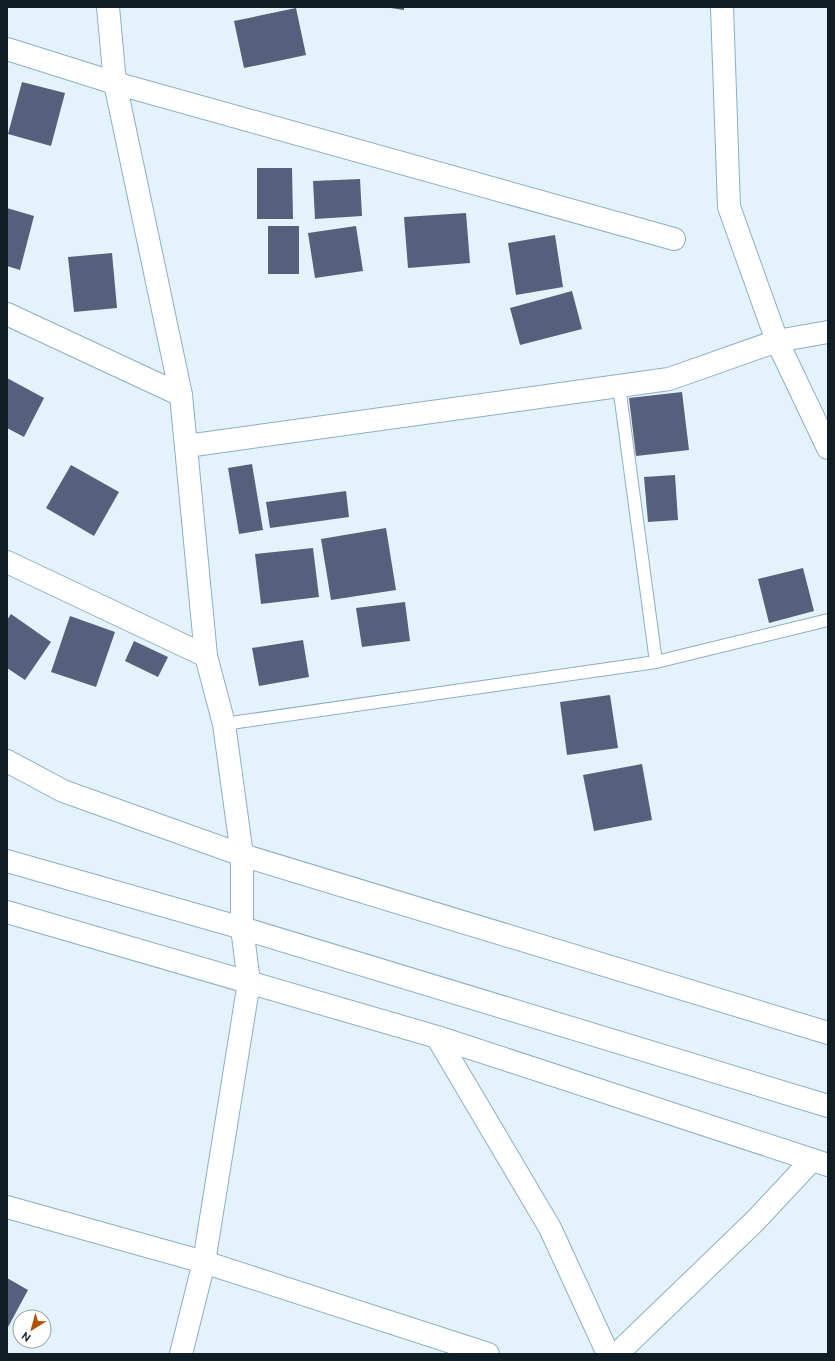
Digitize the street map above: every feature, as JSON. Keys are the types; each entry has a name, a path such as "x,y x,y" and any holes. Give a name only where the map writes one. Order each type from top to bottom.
{"street":[{"path":"108,7 115,83 181,395 206,656 224,724 242,855 242,928 249,982 204,1262 181,1354"},
{"path":"722,7 729,207 777,341 828,448"},
{"path":"7,49 115,83 674,239"},
{"path":"7,314 181,395"},
{"path":"187,446 669,379 777,341 828,332"},
{"path":"7,562 206,656"},
{"path":"7,761 63,791 242,855 828,1033"},
{"path":"7,861 242,928 828,1106"},
{"path":"7,912 437,1037 820,1163"},
{"path":"437,1037 550,1228 608,1354"},
{"path":"617,1354 756,1220 820,1163"},
{"path":"7,1207 204,1262 488,1354"}],"lane":[{"path":"619,386 656,662"},
{"path":"224,724 656,662 828,620"}],"building":[{"path":"384,7 404,7 404,10"},
{"path":"296,8 306,55 244,68 234,21"},
{"path":"22,82 65,93 51,146 8,134"},
{"path":"257,168 292,168 293,219 257,219"},
{"path":"360,179 362,216 315,219 313,181"},
{"path":"7,208 34,216 20,270 7,266"},
{"path":"466,213 470,263 408,268 404,217"},
{"path":"268,226 299,226 299,274 268,274"},
{"path":"356,226 363,271 315,278 308,233"},
{"path":"555,235 563,287 516,295 508,243"},
{"path":"112,253 117,308 74,312 68,257"},
{"path":"572,291 582,329 520,345 510,308"},
{"path":"7,378 44,398 24,437 7,428"},
{"path":"682,392 689,450 636,456 629,398"},
{"path":"252,464 263,530 239,534 228,468"},
{"path":"71,465 119,492 94,536 46,508"},
{"path":"675,475 678,520 648,522 644,477"},
{"path":"346,491 349,517 270,528 266,502"},
{"path":"386,528 396,590 331,600 321,539"},
{"path":"313,548 319,597 261,604 255,554"},
{"path":"803,568 814,611 769,623 758,579"},
{"path":"405,602 410,641 362,647 356,608"},
{"path":"11,614 51,642 25,680 7,668 7,620"},
{"path":"70,616 115,632 96,687 51,672"},
{"path":"303,640 309,677 259,686 252,648"},
{"path":"134,641 168,657 158,677 125,661"},
{"path":"610,695 618,748 567,755 560,702"},
{"path":"642,764 652,820 594,831 583,775"},
{"path":"7,1278 28,1290 18,1309 12,1309 12,1320 7,1329"}]}
